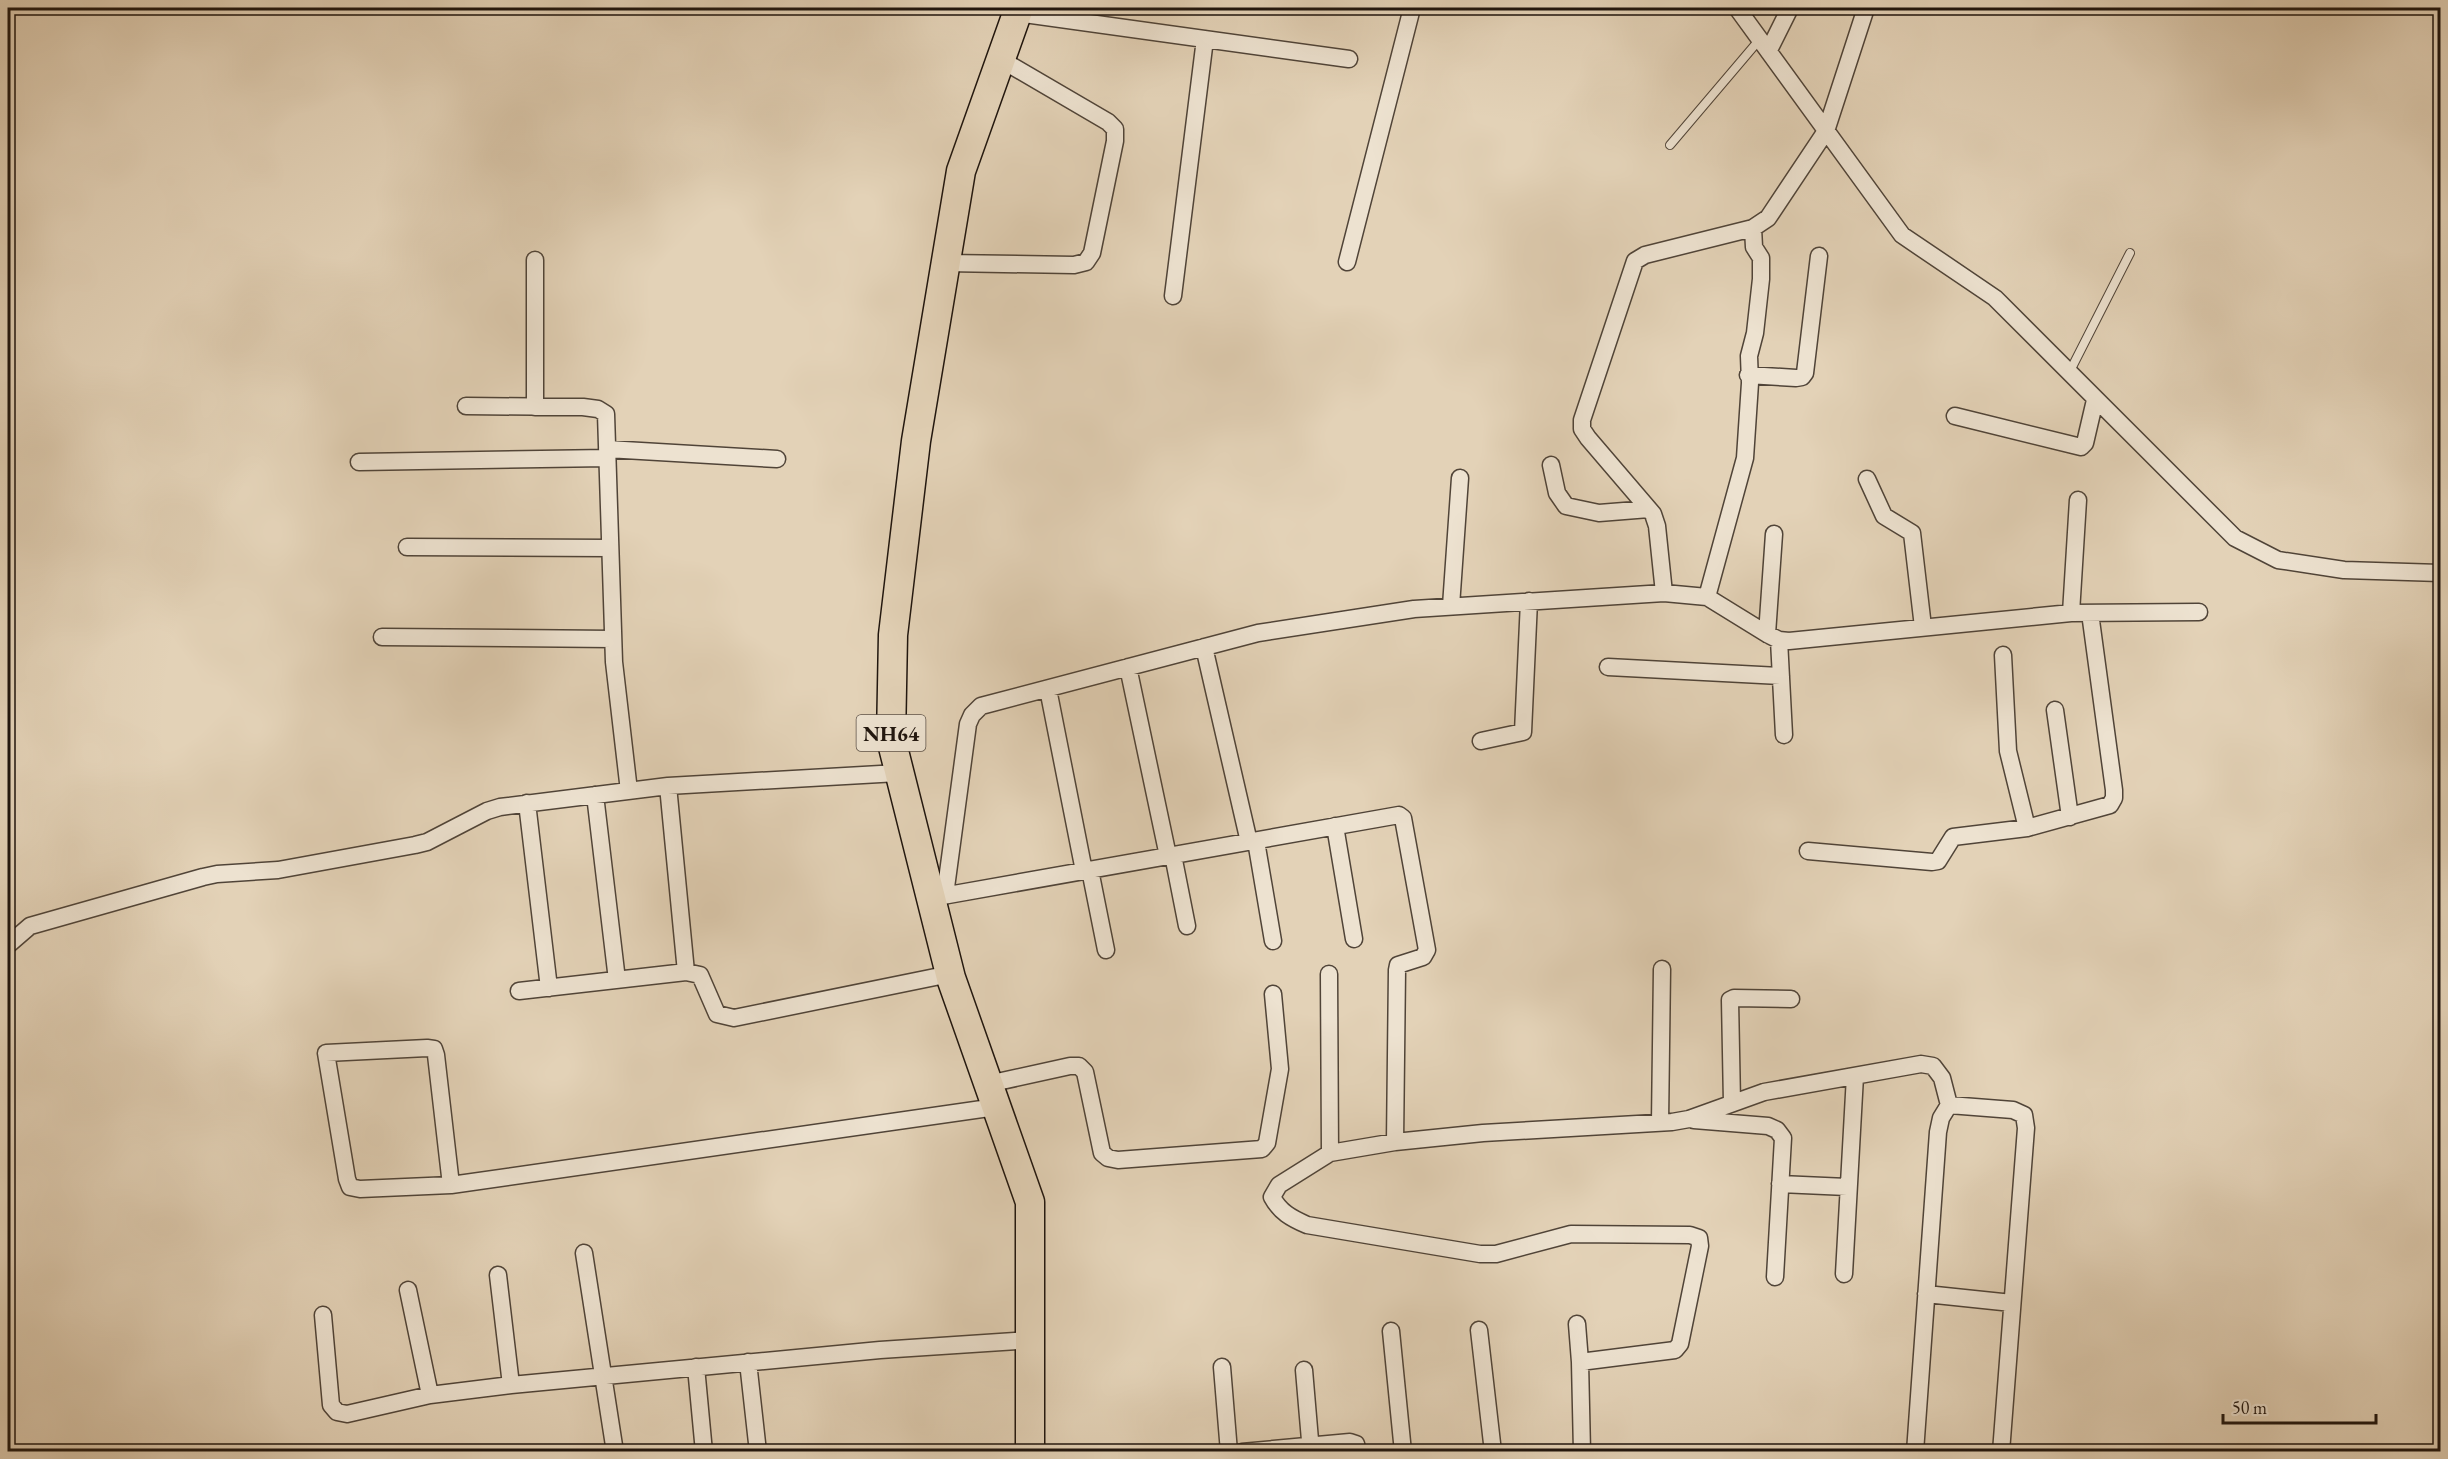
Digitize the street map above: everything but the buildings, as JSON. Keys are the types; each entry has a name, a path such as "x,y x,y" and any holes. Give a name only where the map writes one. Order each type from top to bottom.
{"highway":[{"name":"NH64","path":"1018,10 961,171 916,441 893,634 891,740 898,773 938,896 950,974 1030,1202 1030,1452"}],"street":[{"path":"1347,262 1412,8"},
{"path":"1737,8 1902,236 1995,298 2235,538 2278,560 2344,570 2440,573"},
{"path":"1765,44 1790,8"},
{"path":"1664,593 1657,526 1648,509 1582,429 1582,420 1631,269 1635,261 1645,255 1753,228 1768,218 1826,131 1866,8"},
{"path":"1018,10 1349,59"},
{"path":"1173,296 1205,39"},
{"path":"946,263 1074,265 1086,262 1092,253 1115,129 1108,122 1000,59"},
{"path":"1707,597 1743,470 1750,383 1749,356 1755,333 1761,279 1761,258 1754,247 1753,228"},
{"path":"1748,375 1796,378 1802,377 1805,373 1819,256"},
{"path":"535,260 535,407"},
{"path":"1956,416 2081,447 2085,443 2095,400"},
{"path":"466,406 598,410 606,414 614,663 628,791"},
{"path":"359,462 607,454 777,459"},
{"path":"1551,465 1557,493 1566,506 1599,513 1648,509"},
{"path":"1451,606 1460,478"},
{"path":"1868,478 1884,516 1912,533 1923,627"},
{"path":"2071,614 2078,500"},
{"path":"1774,534 1773,637 1781,676 1784,735"},
{"path":"406,547 610,548"},
{"path":"1395,1142 1396,970 1398,965 1423,957 1427,950 1402,818 1399,815 938,896 968,724 972,715 981,706 1277,629 1396,610 1664,593 1707,597 1773,637 2071,614 2199,612"},
{"path":"1481,741 1518,735 1523,732 1529,601"},
{"path":"1808,851 1932,862 1938,861 1953,837 2027,828 2110,805 2114,798 2090,613"},
{"path":"382,637 613,639"},
{"path":"1204,647 1252,841 1273,941"},
{"path":"2003,655 2008,751 2027,828"},
{"path":"1128,667 1187,926"},
{"path":"1608,667 1781,676"},
{"path":"1048,689 1106,950"},
{"path":"2055,710 2070,817"},
{"path":"8,945 30,926 202,877 278,870 415,845 427,842 487,811 527,803 668,786 898,773"},
{"path":"668,786 686,972"},
{"path":"595,795 617,980"},
{"path":"527,803 549,988"},
{"path":"1335,826 1354,939"},
{"path":"1660,1123 1662,969"},
{"path":"519,992 686,972 700,975 717,1014 734,1018 950,974"},
{"path":"1329,974 1330,1153"},
{"path":"452,1185 434,1049 326,1053 327,1069 350,1187 360,1189 452,1185 992,1095 1070,1066 1079,1066 1085,1072 1102,1153 1108,1158 1118,1160 1262,1149 1267,1143 1279,1080 1273,994"},
{"path":"1732,1103 1730,1000 1734,998 1791,999"},
{"path":"1580,1362 1675,1350 1680,1344 1700,1246 1699,1239 1690,1235 1571,1234 1496,1254 1480,1254 1307,1225 1278,1208 1272,1197 1275,1191 1279,1185 1330,1153 1395,1142 1483,1133 1660,1123 1689,1119 1764,1092 1921,1064 1934,1066 1942,1078 1949,1105 1941,1118 1938,1132 1915,1452"},
{"path":"1845,1274 1855,1076"},
{"path":"1949,1105 2013,1110 2024,1115 2026,1128 2001,1452"},
{"path":"1689,1119 1768,1126 1777,1130 1783,1138 1775,1277"},
{"path":"1780,1184 1848,1187"},
{"path":"584,1253 615,1452"},
{"path":"498,1275 511,1385"},
{"path":"408,1290 430,1395"},
{"path":"1926,1294 2012,1303"},
{"path":"323,1315 332,1405 337,1412 346,1414 430,1395 511,1385 880,1350 1031,1341"},
{"path":"1577,1324 1582,1452"},
{"path":"1479,1330 1493,1452"},
{"path":"1391,1331 1404,1452"},
{"path":"748,1362 758,1452"},
{"path":"696,1367 704,1452"},
{"path":"1222,1367 1229,1452"},
{"path":"1304,1370 1311,1448"},
{"path":"1242,1452 1311,1448 1350,1442 1356,1444 1358,1452"}],"lane":[{"path":"1670,145 1765,44"},
{"path":"2069,373 2130,253"}]}
